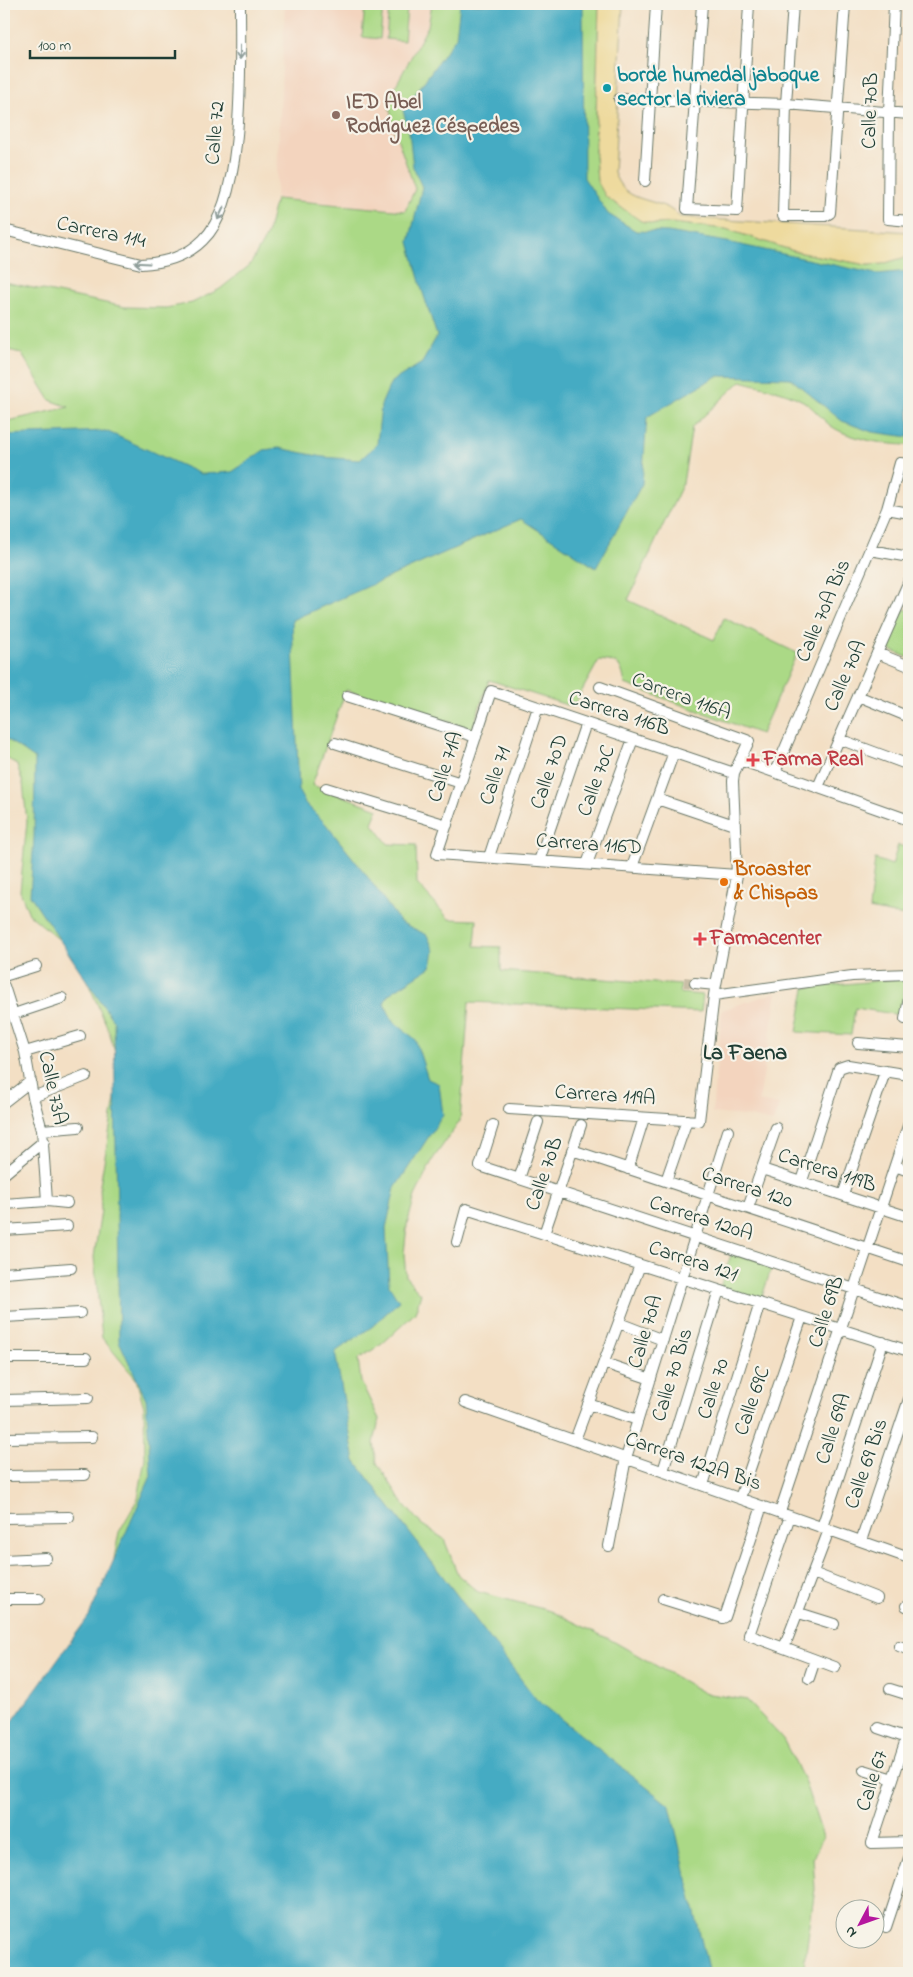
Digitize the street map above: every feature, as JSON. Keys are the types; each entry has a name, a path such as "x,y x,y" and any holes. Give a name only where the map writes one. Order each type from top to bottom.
{"street":[{"name":"Calle 72","path":"188,252 204,240 215,224 224,206 229,187 233,166 239,87 240,4"},
{"path":"645,181 656,4"},
{"path":"702,4 687,209 737,211 749,4"},
{"path":"793,4 786,104 783,216 825,216 830,213 845,4"},
{"name":"Calle 70B","path":"894,4 889,112 888,219 909,221"},
{"path":"619,99 786,104 909,114"},
{"name":"Carrera 114","path":"4,230 141,264 166,261 188,252"},
{"name":"Calle 70A Bis","path":"775,772 870,550 904,464"},
{"path":"887,509 909,514"},
{"path":"870,550 909,557"},
{"name":"Calle 70A","path":"818,788 909,581"},
{"path":"898,605 909,607"},
{"path":"877,653 909,666"},
{"name":"Carrera 116A","path":"600,688 749,741 740,760"},
{"name":"Carrera 116B","path":"491,691 734,773"},
{"name":"Calle 71A","path":"438,854 491,691"},
{"path":"347,696 476,737"},
{"path":"858,696 909,717"},
{"name":"Calle 71","path":"489,857 538,707"},
{"name":"Calle 70D","path":"539,861 586,723"},
{"name":"Calle 70C","path":"587,864 632,739"},
{"path":"839,739 909,765"},
{"path":"334,743 461,782"},
{"path":"632,867 674,752"},
{"path":"715,990 737,875 732,791 734,773 740,760 909,820"},
{"path":"326,788 447,825"},
{"path":"656,799 734,825"},
{"name":"Carrera 116D","path":"438,854 737,875"},
{"path":"4,976 36,966"},
{"path":"695,983 715,990 852,976 909,974"},
{"name":"Calle 73A","path":"4,986 25,1052 42,1130 46,1201"},
{"name":"Carrera 119A","path":"509,1109 699,1121 715,990"},
{"path":"14,1014 62,998"},
{"path":"904,1019 909,998"},
{"path":"25,1052 80,1036"},
{"path":"858,1042 909,1047"},
{"path":"802,1181 840,1068 848,1065 909,1075"},
{"path":"843,1195 885,1072"},
{"path":"34,1097 86,1076"},
{"path":"4,1102 31,1081"},
{"path":"628,1169 644,1118"},
{"path":"666,1181 687,1120"},
{"path":"519,1179 538,1122"},
{"name":"Carrera 120A","path":"493,1125 480,1166 909,1308"},
{"name":"Calle 70B","path":"544,1234 581,1125"},
{"path":"42,1130 78,1127"},
{"name":"Calle 69B","path":"780,1512 909,1127"},
{"path":"748,1208 776,1128"},
{"name":"Calle 70A","path":"608,1546 626,1458 728,1131"},
{"path":"4,1174 44,1141"},
{"name":"Carrera 120","path":"572,1150 909,1262"},
{"path":"895,1166 909,1172"},
{"name":"Carrera 119B","path":"762,1169 909,1217"},
{"path":"4,1204 46,1201 67,1203"},
{"name":"Carrera 121","path":"457,1242 466,1209 909,1351"},
{"path":"4,1230 67,1226"},
{"path":"575,1440 640,1265"},
{"path":"4,1273 70,1268"},
{"name":"Calle 70 Bis","path":"663,1471 719,1290"},
{"name":"Calle 70","path":"703,1485 760,1303"},
{"path":"4,1317 80,1313"},
{"name":"Calle 69C","path":"740,1498 802,1317"},
{"path":"619,1323 663,1340"},
{"name":"Calle 69A","path":"784,1648 813,1574 883,1342"},
{"path":"4,1358 86,1358"},
{"path":"604,1363 651,1379"},
{"path":"4,1400 88,1398"},
{"name":"Calle 69 Bis","path":"860,1541 909,1399"},
{"name":"Carrera 122A Bis","path":"465,1402 860,1541 908,1554"},
{"path":"588,1404 638,1420"},
{"path":"4,1438 92,1437"},
{"path":"4,1476 85,1476"},
{"path":"663,1599 723,1618 725,1617 762,1506"},
{"path":"790,1516 749,1635 835,1667"},
{"path":"4,1518 69,1517"},
{"path":"4,1560 46,1558"},
{"path":"813,1574 877,1598"},
{"path":"4,1599 39,1599"},
{"path":"799,1613 834,1624"},
{"path":"899,1646 909,1650"},
{"path":"809,1678 815,1660"},
{"path":"890,1689 909,1695"},
{"path":"878,1728 908,1734"},
{"name":"Calle 67","path":"908,1734 872,1843 909,1842"},
{"path":"864,1770 893,1780"},
{"path":"886,1927 909,1858"}],"shaded area":[{"name":"IED Abel Rodríguez Céspedes","path":"285,4 432,4 428,26 388,100 415,189 405,211 276,199"},
{"path":"777,992 759,1101 779,1105 773,1122 745,1116 712,1113 722,1010"}],"green space":[{"path":"432,4 599,4 595,155 597,180 625,209 641,221 654,224 672,223 726,229 797,252 867,265 882,264 909,256 909,445 890,444 858,438 839,431 803,401 780,391 741,381 692,427 683,483 628,600 714,640 724,618 797,653 761,734 625,684 621,668 618,665 599,660 573,707 489,680 472,729 346,690 312,785 378,809 372,823 388,844 416,845 417,884 449,919 477,920 475,946 501,947 501,971 681,985 680,993 703,995 701,1012 469,1002 460,1121 433,1159 415,1196 407,1225 404,1254 406,1277 421,1294 415,1313 382,1344 358,1359 361,1382 379,1419 374,1443 377,1463 403,1503 421,1524 444,1539 458,1575 478,1592 551,1611 611,1640 704,1693 747,1700 783,1739 804,1780 823,1837 813,1857 815,1889 803,1973 4,1973 113,1564 119,1532 138,1499 145,1458 144,1407 136,1379 102,1338 94,1257 101,1211 100,1185 116,1093 118,1064 109,1031 88,983 70,949 29,914 20,891 27,822 23,783 17,765 4,756 4,422 69,407 50,400 21,353 4,349 4,282 125,307 166,308 192,303 220,289 250,265 267,235 276,199 405,211 415,189 394,129 388,100 428,26"},
{"path":"365,5 383,6 380,39 362,37"},
{"path":"389,7 407,8 404,41 386,39"},
{"path":"903,609 909,610 909,658 886,648"},
{"path":"898,845 909,848 909,917 869,909 875,859 892,865"},
{"path":"905,978 901,1015 855,1008 851,1035 797,1032 805,988"},
{"path":"733,1249 773,1263 760,1303 719,1290"}],"sand":[{"name":"borde humedal jaboque sector la riviera","path":"599,4 623,4 614,173 623,188 634,196 666,207 680,217 909,232 909,256 882,264 867,265 797,252 726,229 672,223 654,224 641,221 606,197 597,181 595,155"}],"water":[{"path":"460,4 583,4 584,178 608,214 636,231 668,232 727,242 876,274 909,271 909,437 872,432 842,421 790,378 717,376 647,417 642,484 596,568 521,519 292,620 299,792 305,803 325,823 364,872 400,922 427,935 434,951 431,967 389,994 384,1003 393,1021 415,1039 428,1079 439,1084 443,1115 395,1188 386,1228 389,1285 399,1301 373,1326 335,1352 355,1461 536,1699 670,1806 709,1973 4,1973 4,1733 89,1616 151,1476 146,1399 119,1341 114,1022 30,895 34,837 35,759 4,737 4,435 106,431 201,474 232,472 264,450 279,448 323,457 360,460 377,444 381,405 391,382 422,363 437,336 409,242 422,187 413,167 409,131 403,111 456,37"}],"tunnel":[{"path":"684,982 695,983"}],"place":[{"name":"borde humedal jaboque sector la riviera","path":"607,88"},
{"name":"IED Abel Rodríguez Céspedes","path":"336,115"},
{"name":"Farma Real","path":"753,760"},
{"name":"Broaster & Chispas","path":"724,882"},
{"name":"Farmacenter","path":"700,939"}],"district":[{"name":"La Faena","path":"745,1054"}]}
